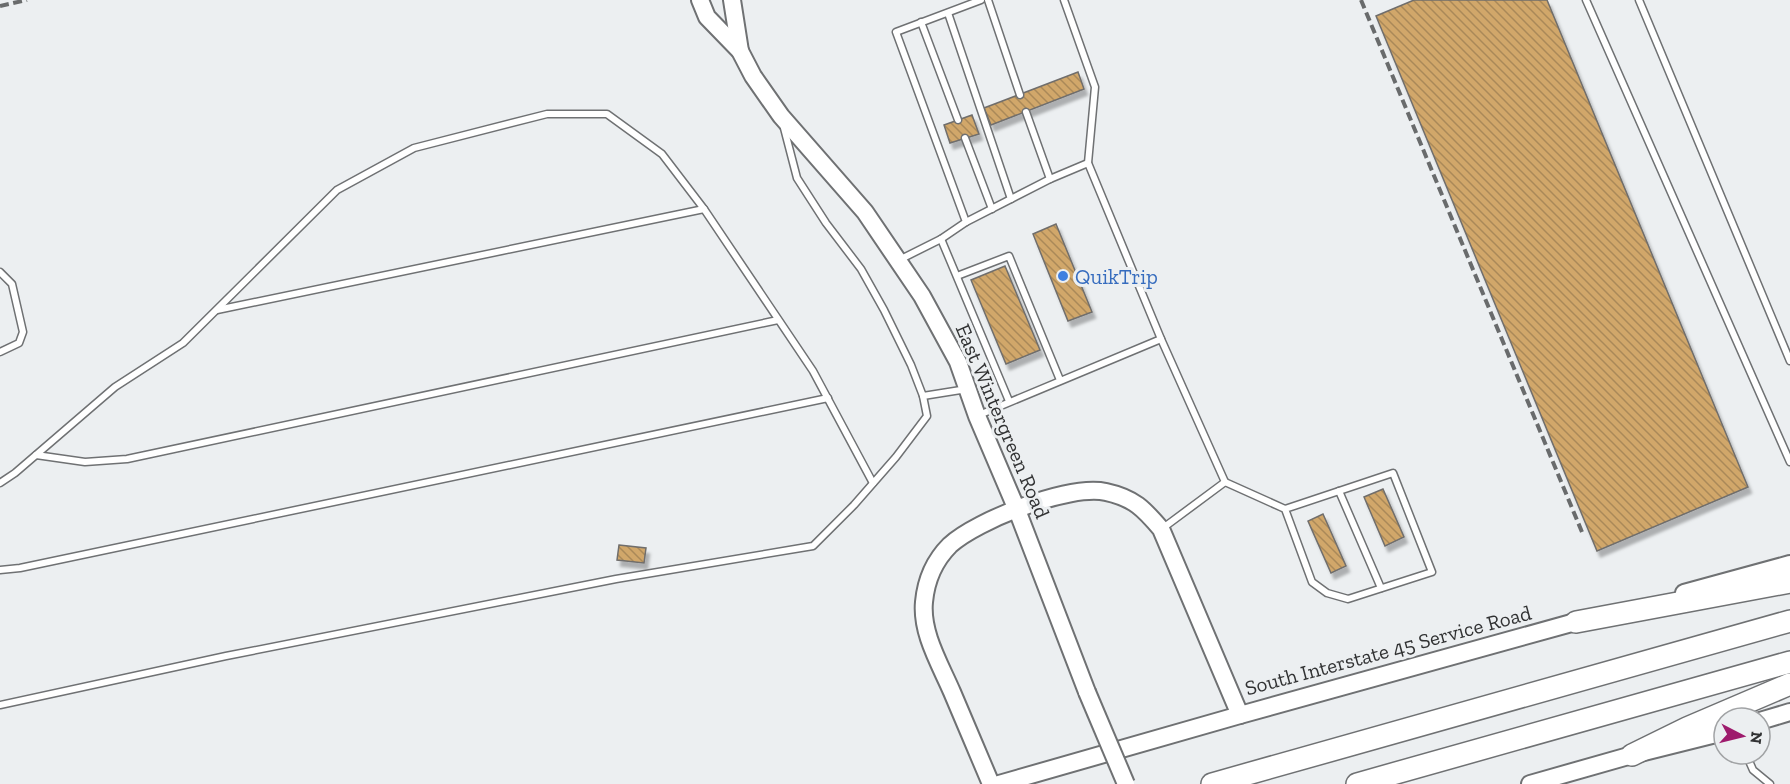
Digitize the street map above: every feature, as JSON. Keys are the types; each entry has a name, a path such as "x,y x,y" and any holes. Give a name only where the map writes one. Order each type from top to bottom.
{"highway":[{"path":"1576,622 1790,582"},
{"path":"1212,784 1790,621"},
{"path":"1357,784 1790,662"},
{"path":"1632,755 1687,728 1790,684"}],"main road":[{"path":"700,0 707,17 740,51"},
{"path":"732,0 740,51"},
{"name":"East Wintergreen Road","path":"740,51 753,76 781,116 865,213 899,260 922,296 958,362 977,416 1126,784"},
{"path":"991,784 931,643 924,617 927,584 934,566 950,546 971,531 1050,498 1085,490 1104,491 1135,501 1161,529 1240,715"},
{"name":"South Interstate 45 Service Road","path":"999,784 1240,715 1790,564"},
{"path":"1772,717 1790,712"},
{"path":"1535,783 1712,735"}],"lane":[{"path":"966,222 896,32 981,0"},
{"path":"988,0 1020,94"},
{"path":"1064,0 1095,87 1088,163 1161,339 1225,482 1285,509 1393,472 1432,572 1348,599 1327,593 1312,582 1285,509"},
{"path":"1586,0 1790,462"},
{"path":"1639,0 1790,361"},
{"path":"948,13 1011,199"},
{"path":"921,22 958,120"},
{"path":"1026,111 1050,179"},
{"path":"0,483 116,387 183,343 337,189 414,148 547,114 607,114 662,154 704,208 813,370 873,483"},
{"path":"0,705 226,656 616,579 813,546 896,457 927,416 923,396 898,338 861,269 826,223 797,178 781,116"},
{"path":"965,138 992,209"},
{"path":"899,260 941,239 966,222 1050,179 1088,163"},
{"path":"216,310 704,208"},
{"path":"941,239 1009,401"},
{"path":"957,276 1009,256 1060,380"},
{"path":"0,272 12,284 23,332 20,344 0,352"},
{"path":"36,455 85,462 127,459 778,320"},
{"path":"977,416 1161,339"},
{"path":"923,396 968,389"},
{"path":"0,570 20,568 828,398"},
{"path":"1161,529 1225,482"},
{"path":"1340,491 1381,588"},
{"path":"1751,766 1770,784"}],"building":[{"path":"1414,0 1547,0 1748,487 1597,551 1376,16"},
{"path":"1078,72 1084,89 991,125 984,108"},
{"path":"972,115 979,134 950,143 944,125"},
{"path":"1056,224 1092,312 1068,321 1033,234"},
{"name":"QuikTrip","path":"1005,266 1040,350 1006,364 971,280"},
{"path":"1383,489 1404,537 1385,546 1364,497"},
{"path":"1323,514 1346,566 1331,573 1308,521"},
{"path":"619,545 646,548 644,563 617,560"}],"railway":[{"path":"0,6 27,0"},
{"path":"1361,0 1582,532"}],"place":[{"name":"QuikTrip","path":"1063,276"}]}
